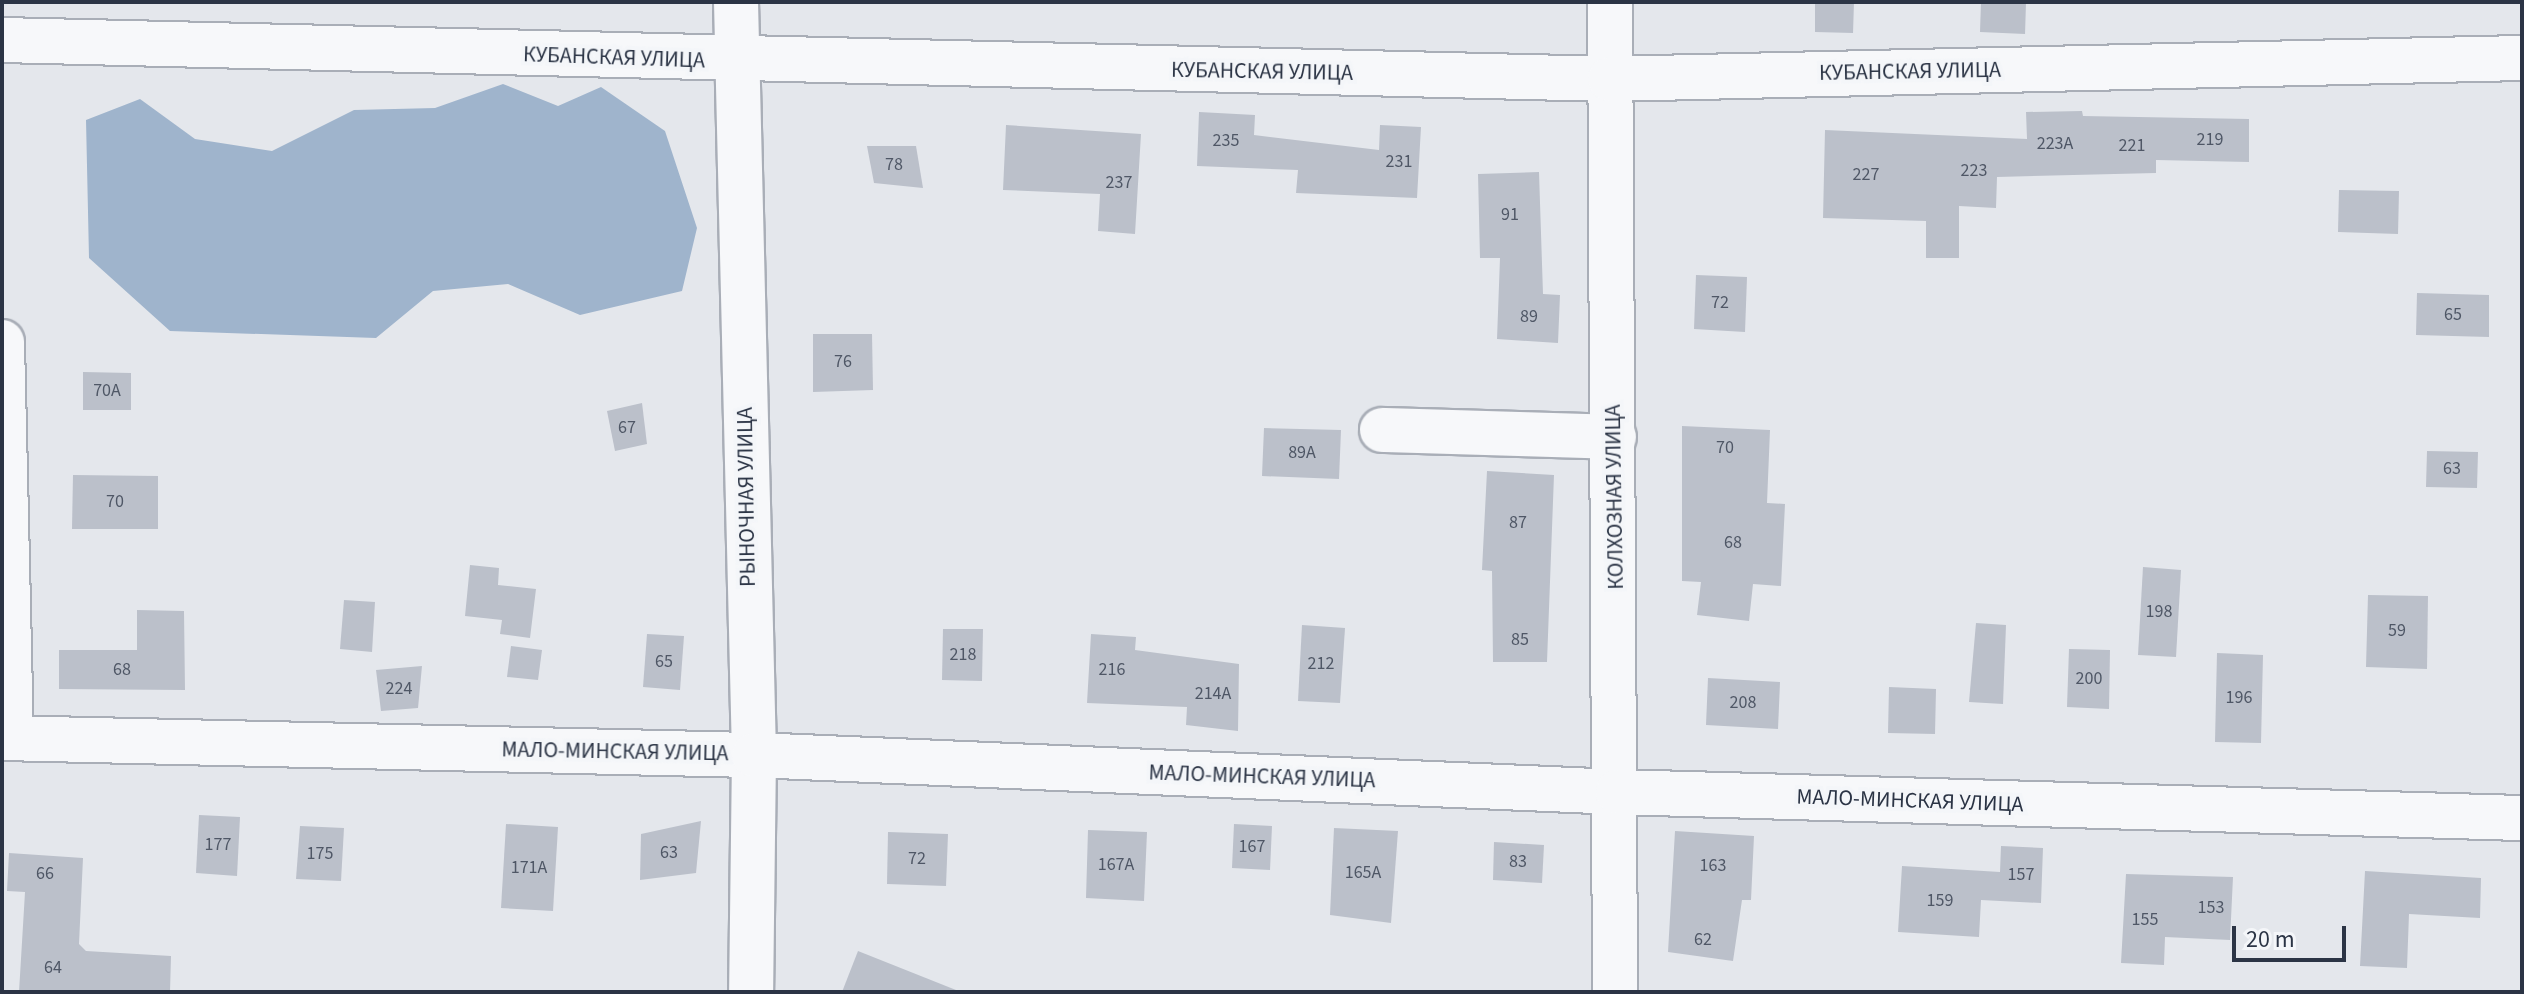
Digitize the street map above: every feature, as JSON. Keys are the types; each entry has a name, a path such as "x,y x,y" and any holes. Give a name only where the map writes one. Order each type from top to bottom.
{"street":[{"name":"РЫНОЧНАЯ УЛИЦА","path":"736,2 754,755 751,992"},
{"name":"КОЛХОЗНАЯ УЛИЦА","path":"1610,2 1618,792 1615,992"},
{"name":"КУБАНСКАЯ УЛИЦА","path":"2,40 736,62 1610,79 2522,58"},
{"path":"2,342 7,738"},
{"path":"1382,430 1614,437"},
{"name":"МАЛО-МИНСКАЯ УЛИЦА","path":"7,738 754,755 1618,792 2522,818"}],"water":[{"path":"503,84 558,106 601,87 665,131 697,228 682,291 580,315 508,284 433,291 376,338 170,331 89,258 86,120 140,99 195,139 272,151 354,110 435,108"}],"building":[{"path":"1815,2 1854,2 1853,33 1815,32"},
{"path":"1981,2 2026,2 2025,34 1980,32"},
{"path":"2082,111 2083,116 2249,119 2249,162 2156,160 2156,173 1997,177 1996,208 1959,206 1959,258 1926,258 1926,221 1823,218 1825,130 2027,139 2026,112"},
{"path":"1199,112 1255,115 1254,135 1379,150 1380,125 1421,127 1417,198 1296,193 1298,170 1197,166"},
{"path":"1006,125 1141,134 1135,234 1098,231 1100,194 1003,190"},
{"path":"867,146 916,146 923,188 874,183"},
{"path":"1539,172 1543,294 1560,295 1558,343 1497,339 1500,258 1480,258 1478,174"},
{"path":"2339,190 2399,191 2398,234 2338,232"},
{"path":"1696,275 1747,277 1745,332 1694,329"},
{"path":"2417,293 2489,295 2489,337 2416,335"},
{"path":"813,334 872,334 873,390 813,392"},
{"path":"83,372 131,373 131,410 83,410"},
{"path":"642,403 647,444 615,451 607,411"},
{"path":"1682,426 1770,430 1767,503 1785,504 1781,586 1753,584 1749,621 1697,615 1701,582 1682,581"},
{"path":"1264,428 1341,430 1339,479 1262,476"},
{"path":"2427,451 2478,452 2477,488 2426,487"},
{"path":"1487,471 1554,475 1547,662 1493,662 1492,571 1482,570"},
{"path":"73,475 158,476 158,529 72,529"},
{"path":"470,565 499,568 498,585 536,589 530,638 500,634 502,620 465,616"},
{"path":"2143,567 2181,570 2176,657 2138,655"},
{"path":"2368,595 2428,596 2427,669 2366,667"},
{"path":"344,600 375,602 372,652 340,649"},
{"path":"137,610 184,611 185,690 59,689 59,650 137,650"},
{"path":"1976,623 2006,625 2003,704 1969,702"},
{"path":"1302,625 1345,628 1340,703 1298,701"},
{"path":"943,629 983,629 982,681 942,680"},
{"path":"647,634 684,636 680,690 643,687"},
{"path":"1091,634 1136,637 1135,650 1239,664 1238,731 1186,725 1187,707 1087,703"},
{"path":"511,646 542,650 538,680 507,677"},
{"path":"2069,649 2110,650 2109,709 2067,707"},
{"path":"2217,653 2263,655 2261,743 2215,742"},
{"path":"422,666 418,708 381,711 376,670"},
{"path":"1708,678 1780,682 1778,729 1706,725"},
{"path":"1889,687 1936,689 1935,734 1888,733"},
{"path":"199,815 240,817 237,876 196,873"},
{"path":"701,821 696,873 640,880 641,834"},
{"path":"506,824 558,827 553,911 501,908"},
{"path":"1234,824 1272,826 1270,870 1232,868"},
{"path":"300,826 344,828 341,881 296,879"},
{"path":"1334,828 1398,831 1391,923 1330,915"},
{"path":"1088,830 1147,832 1144,901 1086,898"},
{"path":"1675,831 1754,836 1751,900 1742,900 1733,961 1668,952"},
{"path":"888,832 948,834 946,886 887,884"},
{"path":"1494,842 1544,845 1542,883 1493,880"},
{"path":"2001,846 2043,848 2041,903 1981,900 1979,937 1898,932 1902,866 2000,872"},
{"path":"9,853 83,858 79,944 86,951 171,956 170,992 19,992 25,892 7,891"},
{"path":"2365,871 2481,878 2480,918 2409,914 2407,968 2360,966"},
{"path":"2126,874 2233,877 2230,940 2165,937 2164,965 2121,963"},
{"path":"858,951 956,990 956,992 842,992"}]}
